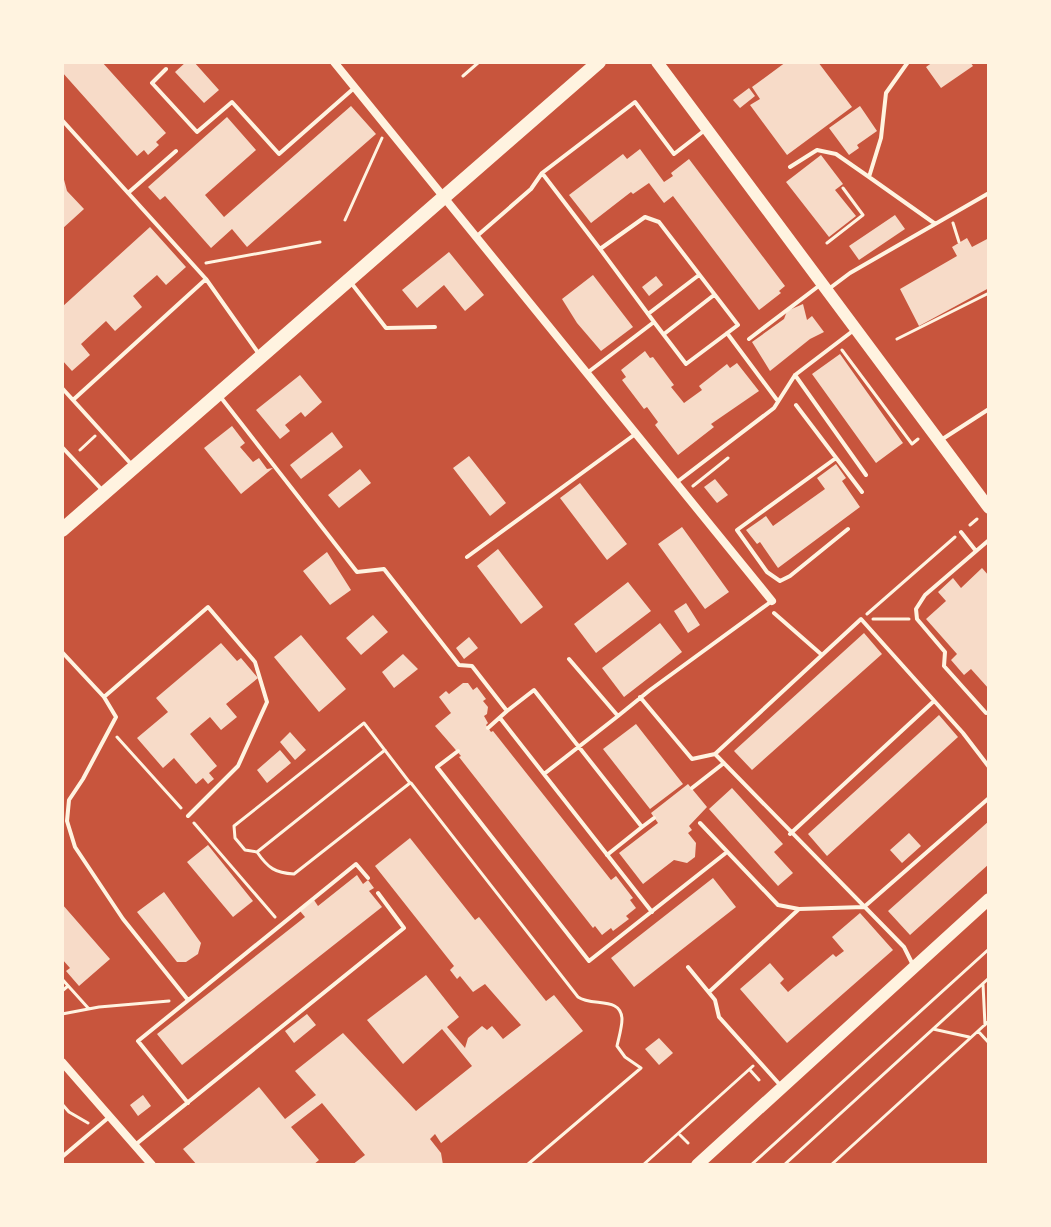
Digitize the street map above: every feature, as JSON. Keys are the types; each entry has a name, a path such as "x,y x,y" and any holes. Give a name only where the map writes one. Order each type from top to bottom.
{"main road":[{"path":"62,530 599,62"},
{"path":"657,62 989,508"},
{"path":"697,1165 989,899"}],"street":[{"path":"334,62 772,601"},
{"path":"62,1062 152,1165"}],"lane":[{"path":"869,177 881,138 886,93 908,62"},
{"path":"166,69 152,83 197,132 232,102 279,154 355,88"},
{"path":"476,237 531,189 542,173 635,102 674,154 707,129"},
{"path":"62,120 206,279 260,356"},
{"path":"62,133 68,127"},
{"path":"790,167 817,150 836,154 934,223"},
{"path":"128,193 176,151"},
{"path":"542,173 686,364 738,325 659,222 649,217 640,218 600,249"},
{"path":"749,339 825,286 989,193"},
{"path":"648,314 699,275"},
{"path":"73,400 206,279"},
{"path":"348,279 386,328 435,327"},
{"path":"664,334 714,295"},
{"path":"587,373 654,322"},
{"path":"675,483 774,408 795,375 856,329"},
{"path":"727,333 777,400"},
{"path":"795,375 866,475"},
{"path":"62,388 134,467"},
{"path":"217,393 357,572 384,569 459,665 472,666 507,711"},
{"path":"796,405 862,492"},
{"path":"939,441 989,409"},
{"path":"467,557 636,434"},
{"path":"62,447 104,493"},
{"path":"836,458 737,530 767,572 780,581 848,529"},
{"path":"961,532 976,551"},
{"path":"986,713 944,666 945,652 917,619 916,609 925,595 989,540"},
{"path":"544,774 640,697 772,601"},
{"path":"104,697 208,607 255,662 267,702 238,766 188,816"},
{"path":"774,613 822,655"},
{"path":"640,697 692,759 715,754 861,619 989,767"},
{"path":"62,652 104,697 116,717 83,779 62,808"},
{"path":"569,659 618,716"},
{"path":"488,728 534,690 642,827"},
{"path":"790,834 934,701"},
{"path":"500,718 652,912"},
{"path":"458,751 437,767 589,961 727,852"},
{"path":"715,754 904,947 914,967"},
{"path":"692,788 724,763"},
{"path":"700,823 778,905 799,909 864,907 989,798"},
{"path":"69,800 67,821 75,847 123,919 188,1000"},
{"path":"607,855 654,818"},
{"path":"188,1103 138,1041 356,864 368,878"},
{"path":"135,1145 404,928 378,893"},
{"path":"709,992 799,909"},
{"path":"688,967 715,1000 719,1017 782,1087"},
{"path":"62,1157 110,1117"}],"path":[{"path":"463,76 479,62"},
{"path":"345,220 387,128"},
{"path":"827,243 863,215 843,188"},
{"path":"194,266 320,242"},
{"path":"897,339 989,293"},
{"path":"844,352 912,444 918,439"},
{"path":"874,392 880,388"},
{"path":"71,457 101,431"},
{"path":"861,619 977,519"},
{"path":"861,619 917,619"},
{"path":"410,783 294,874 281,874 268,868 257,852 245,850 235,838 234,826 364,723 578,997 593,1004 609,1003 618,1008 622,1015 617,1046 625,1057 641,1068 527,1165"},
{"path":"109,728 280,923"},
{"path":"257,852 385,750"},
{"path":"751,1165 989,949"},
{"path":"784,1165 989,978"},
{"path":"62,979 89,1009"},
{"path":"983,984 985,1025"},
{"path":"62,991 68,986"},
{"path":"62,1014 188,1000"},
{"path":"831,1165 989,1021"},
{"path":"933,1029 971,1037"},
{"path":"978,1031 989,1043"},
{"path":"643,1165 759,1062"},
{"path":"750,1070 759,1080"},
{"path":"62,1104 69,1112 97,1128"},
{"path":"679,1133 688,1143"},
{"path":"792,1158 794,1165"}],"building":[{"path":"62,62 102,62 166,133 156,142 159,145 148,155 144,150 137,156 62,72"},
{"path":"186,62 194,62 219,90 204,103 175,72"},
{"path":"786,62 818,62 852,107 787,155 750,105 760,99 752,87"},
{"path":"933,62 970,62 973,66 941,88 926,67"},
{"path":"749,88 755,96 740,108 733,100"},
{"path":"351,106 376,134 247,247 232,229 211,248 165,196 160,200 148,187 227,117 256,150 205,195 224,217"},
{"path":"860,106 877,131 849,155 829,128"},
{"path":"640,149 664,182 689,159 785,286 779,291 781,293 759,310 673,196 664,203 649,183 633,194 631,192 591,223 569,195 623,154 627,159"},
{"path":"821,155 843,184 835,190 856,216 829,237 786,182"},
{"path":"63,176 67,191 84,209 62,229"},
{"path":"895,215 905,229 859,260 849,246"},
{"path":"150,227 186,267 166,285 157,275 133,296 142,307 115,331 106,321 81,344 90,355 72,371 62,360 62,307"},
{"path":"967,238 972,247 989,238 989,288 919,326 900,289 957,256 952,247"},
{"path":"449,252 484,295 465,311 444,285 417,308 402,290"},
{"path":"593,275 633,327 601,351 577,323 562,299"},
{"path":"656,276 663,285 649,296 642,287"},
{"path":"803,304 807,320 812,316 824,332 810,339 770,371 752,342 784,319 787,311"},
{"path":"645,351 674,385 671,387 684,403 702,390 699,386 727,364 730,368 737,363 759,391 711,424 714,427 678,455 655,425 658,422 647,407 644,409 622,380 626,377 621,370"},
{"path":"840,354 903,443 876,463 812,374"},
{"path":"300,375 322,402 305,417 301,412 285,425 290,431 280,439 256,410"},
{"path":"232,426 245,443 240,447 253,462 259,458 267,469 273,468 241,494 204,448"},
{"path":"332,432 343,447 301,479 290,465"},
{"path":"469,456 506,503 490,516 453,468"},
{"path":"836,464 846,478 842,481 860,507 778,568 760,542 757,544 746,530 766,516 773,526 825,489 817,478"},
{"path":"360,469 371,483 339,508 328,495"},
{"path":"715,479 728,495 717,503 704,487"},
{"path":"580,483 627,544 607,560 560,498"},
{"path":"682,527 729,592 705,609 658,544"},
{"path":"498,549 543,607 521,624 477,566"},
{"path":"327,552 351,590 330,605 303,571"},
{"path":"982,568 989,576 989,689 971,669 964,675 951,660 957,654 926,619 946,601 938,592 953,578 961,588"},
{"path":"628,582 651,611 596,653 574,624"},
{"path":"686,603 700,625 688,633 674,611"},
{"path":"373,615 388,632 361,655 346,638"},
{"path":"660,623 682,652 624,697 602,668"},
{"path":"864,633 882,654 752,770 734,751"},
{"path":"301,635 346,689 319,712 274,657"},
{"path":"469,637 478,648 464,659 456,648"},
{"path":"221,643 237,661 241,658 258,678 226,704 237,717 221,730 210,717 190,734 217,766 209,773 214,779 208,784 203,778 196,784 174,758 163,768 137,738 168,712 156,698"},
{"path":"403,654 418,669 394,688 382,672"},
{"path":"463,683 468,683 473,690 477,687 486,699 483,701 488,707 484,716 491,732 611,880 616,876 633,898 630,900 636,908 626,916 629,919 613,931 611,928 602,935 595,926 593,928 435,726 451,713 439,697 446,691 449,694"},
{"path":"939,715 958,737 827,856 808,834"},
{"path":"636,724 683,784 650,809 603,749"},
{"path":"290,732 306,750 295,760 280,742"},
{"path":"280,750 291,763 267,783 257,770"},
{"path":"688,784 707,807 689,826 692,830 688,833 696,843 695,857 687,863 674,860 643,884 619,853 658,823 651,813"},
{"path":"732,788 783,844 774,852 793,873 778,886 709,809"},
{"path":"989,821 989,864 910,935 888,911"},
{"path":"909,833 921,846 902,863 890,850"},
{"path":"410,838 475,920 479,917 546,1001 554,995 583,1031 441,1143 435,1134 430,1139 441,1153 443,1165 352,1165 365,1155 322,1103 291,1127 319,1160 313,1165 197,1165 183,1149 259,1087 285,1119 316,1095 295,1071 343,1033 416,1111 472,1066 442,1029 403,1064 367,1020 426,975 459,1017 447,1027 465,1048 468,1038 482,1026 487,1030 492,1026 503,1039 521,1025 485,984 473,992 460,976 457,979 450,970 454,966 375,866"},
{"path":"208,845 253,901 233,917 187,862"},
{"path":"357,875 363,884 368,880 374,888 369,891 382,907 182,1065 157,1034 305,917 300,911 314,900 318,906"},
{"path":"713,878 736,907 634,987 611,958"},
{"path":"164,892 201,943 198,954 186,962 177,962 137,912"},
{"path":"62,904 110,959 79,986 66,971 70,968 62,959"},
{"path":"860,913 893,950 787,1043 740,989 770,963 784,979 780,983 788,992 833,954 836,957 844,951 832,937"},
{"path":"307,1014 316,1025 294,1043 285,1031"},
{"path":"659,1038 673,1053 659,1065 645,1049"},
{"path":"143,1095 151,1106 138,1116 130,1105"}]}
